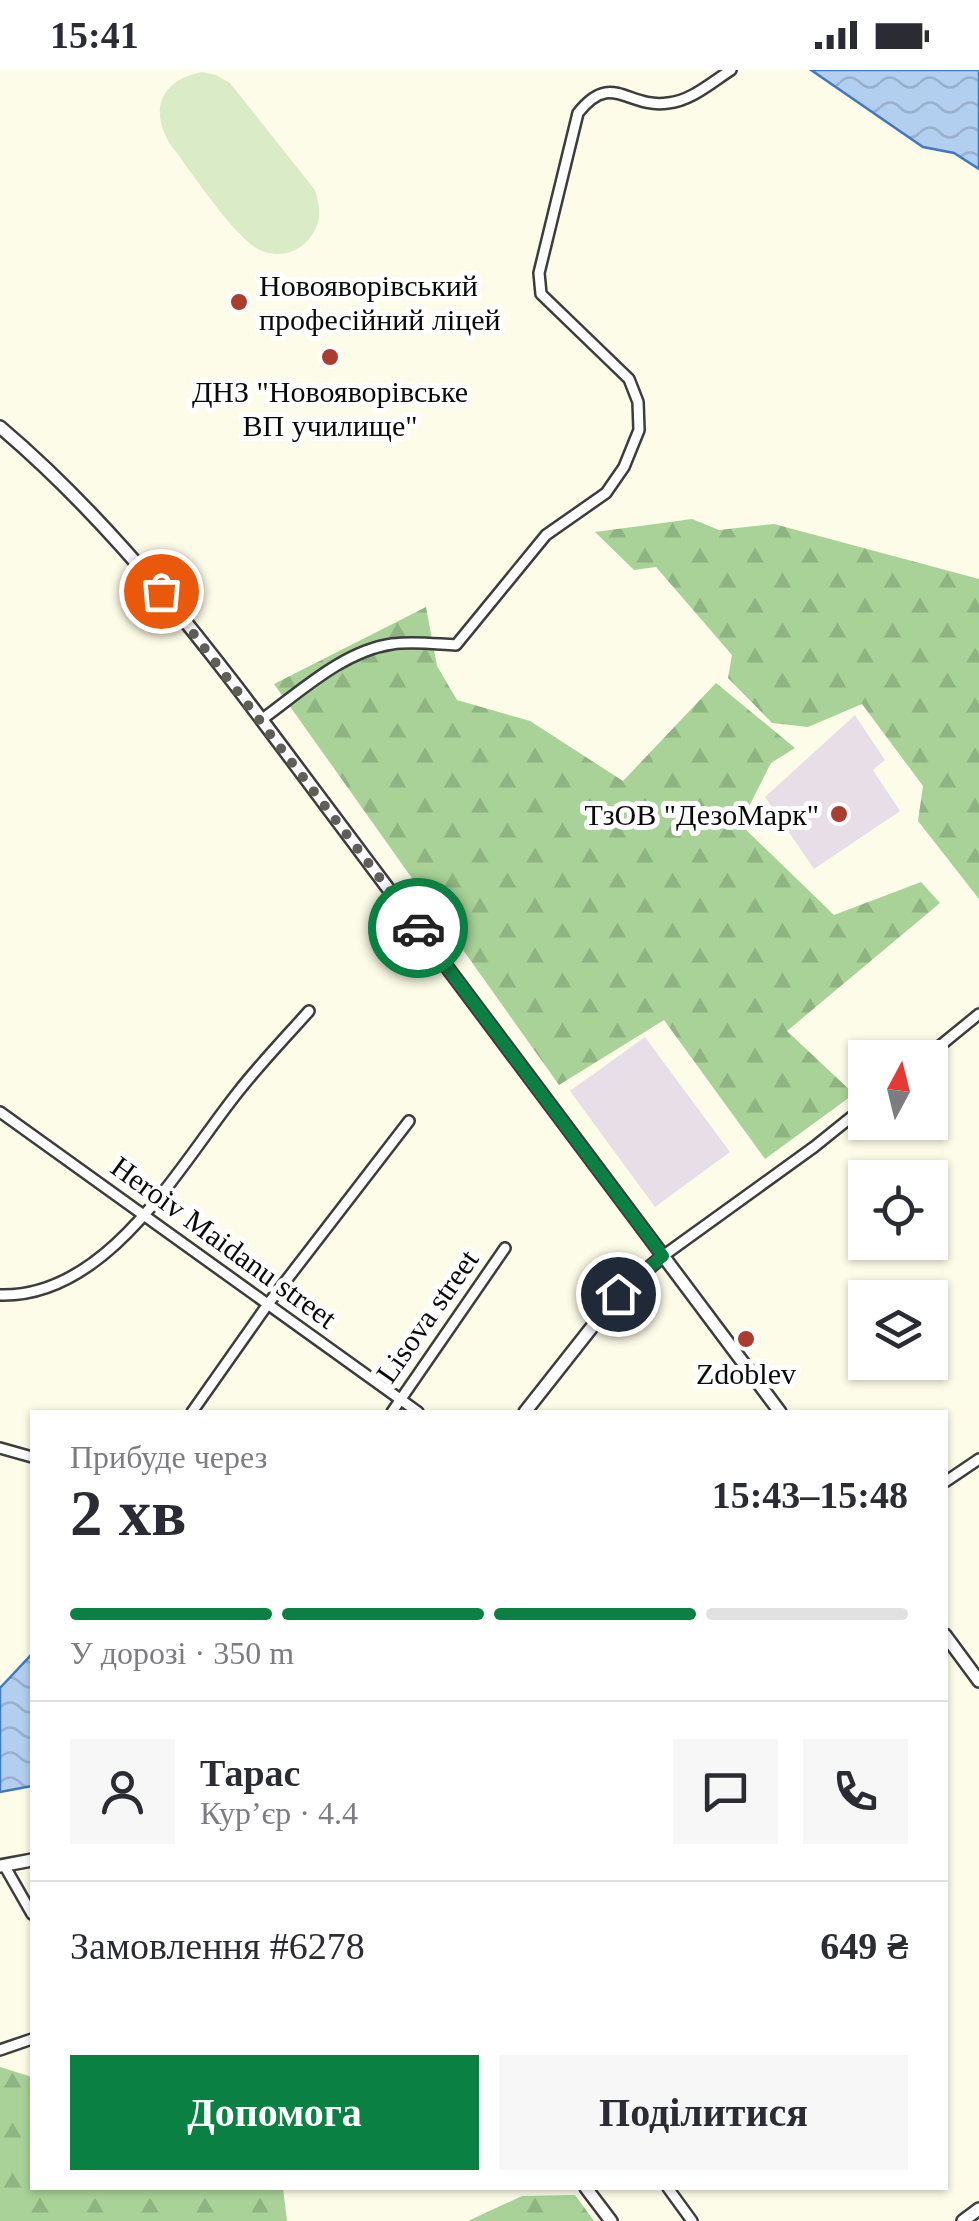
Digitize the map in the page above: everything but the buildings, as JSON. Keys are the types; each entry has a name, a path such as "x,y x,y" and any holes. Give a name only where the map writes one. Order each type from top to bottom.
{"street":[{"path":"261,720 343,662 369,649 404,642 456,645 546,534 606,493 624,467 638,430 638,402 629,379 541,294 539,273 578,113 589,98 604,90 617,89 643,102 667,104 688,98 731,70"},
{"path":"0,427 43,463 138,560 778,1410"},
{"path":"0,1295 55,1286 99,1259 162,1195 238,1092 309,1011"},
{"path":"947,1040 979,1014"},
{"name":"Heroiv Maidanu street","path":"0,1112 415,1410"},
{"path":"526,1410 618,1294 663,1256 848,1120"},
{"path":"193,1410 268,1304 409,1121"},
{"name":"Lisova street","path":"393,1410 505,1248"},
{"path":"0,1448 30,1456"},
{"path":"948,1480 979,1458"},
{"path":"948,1639 979,1682"},
{"path":"30,1860 2,1866 30,1911"},
{"path":"0,2050 30,2040"},
{"path":"588,2190 611,2221"},
{"path":"669,2190 692,2221"},
{"path":"963,2221 979,2210"}],"shaded area":[{"path":"855,715 885,760 873,770 900,811 814,869 765,797"},
{"path":"645,1037 730,1152 655,1207 570,1091"}],"green space":[{"path":"202,72 230,83 315,190 318,222 313,234 294,251 270,253 247,241 216,207 170,144 160,119 163,98 177,82"},
{"path":"692,519 719,530 774,524 979,579 979,899 918,821 923,786 862,704 808,727 772,723 728,678 732,655 656,567 634,570 595,532"},
{"path":"426,607 437,666 457,700 530,721 623,781 716,683 795,748 771,763 740,824 834,915 921,882 940,903 787,1031 848,1088 848,1098 765,1159 664,1020 559,1085 274,684"},
{"path":"0,2067 30,2076 30,2190 283,2190 287,2221 0,2221"},
{"path":"575,2195 594,2221 468,2221 522,2196"}],"water":[{"path":"811,70 979,70 979,169 954,153 923,147"},
{"path":"30,1656 30,1786 0,1792 0,1688"}],"way so far":[{"path":"161,591 418,928"}],"place":[{"name":"Новояворівський професійний ліцей","path":"239,302"},
{"name":"ДНЗ \"Новояворівське ВП училище\"","path":"330,357"},
{"name":"ТзОВ \"ДезоМарк\"","path":"839,814"},
{"name":"Zdoblev","path":"746,1339"}],"route":[{"path":"418,928 663,1256 618,1294"}]}
